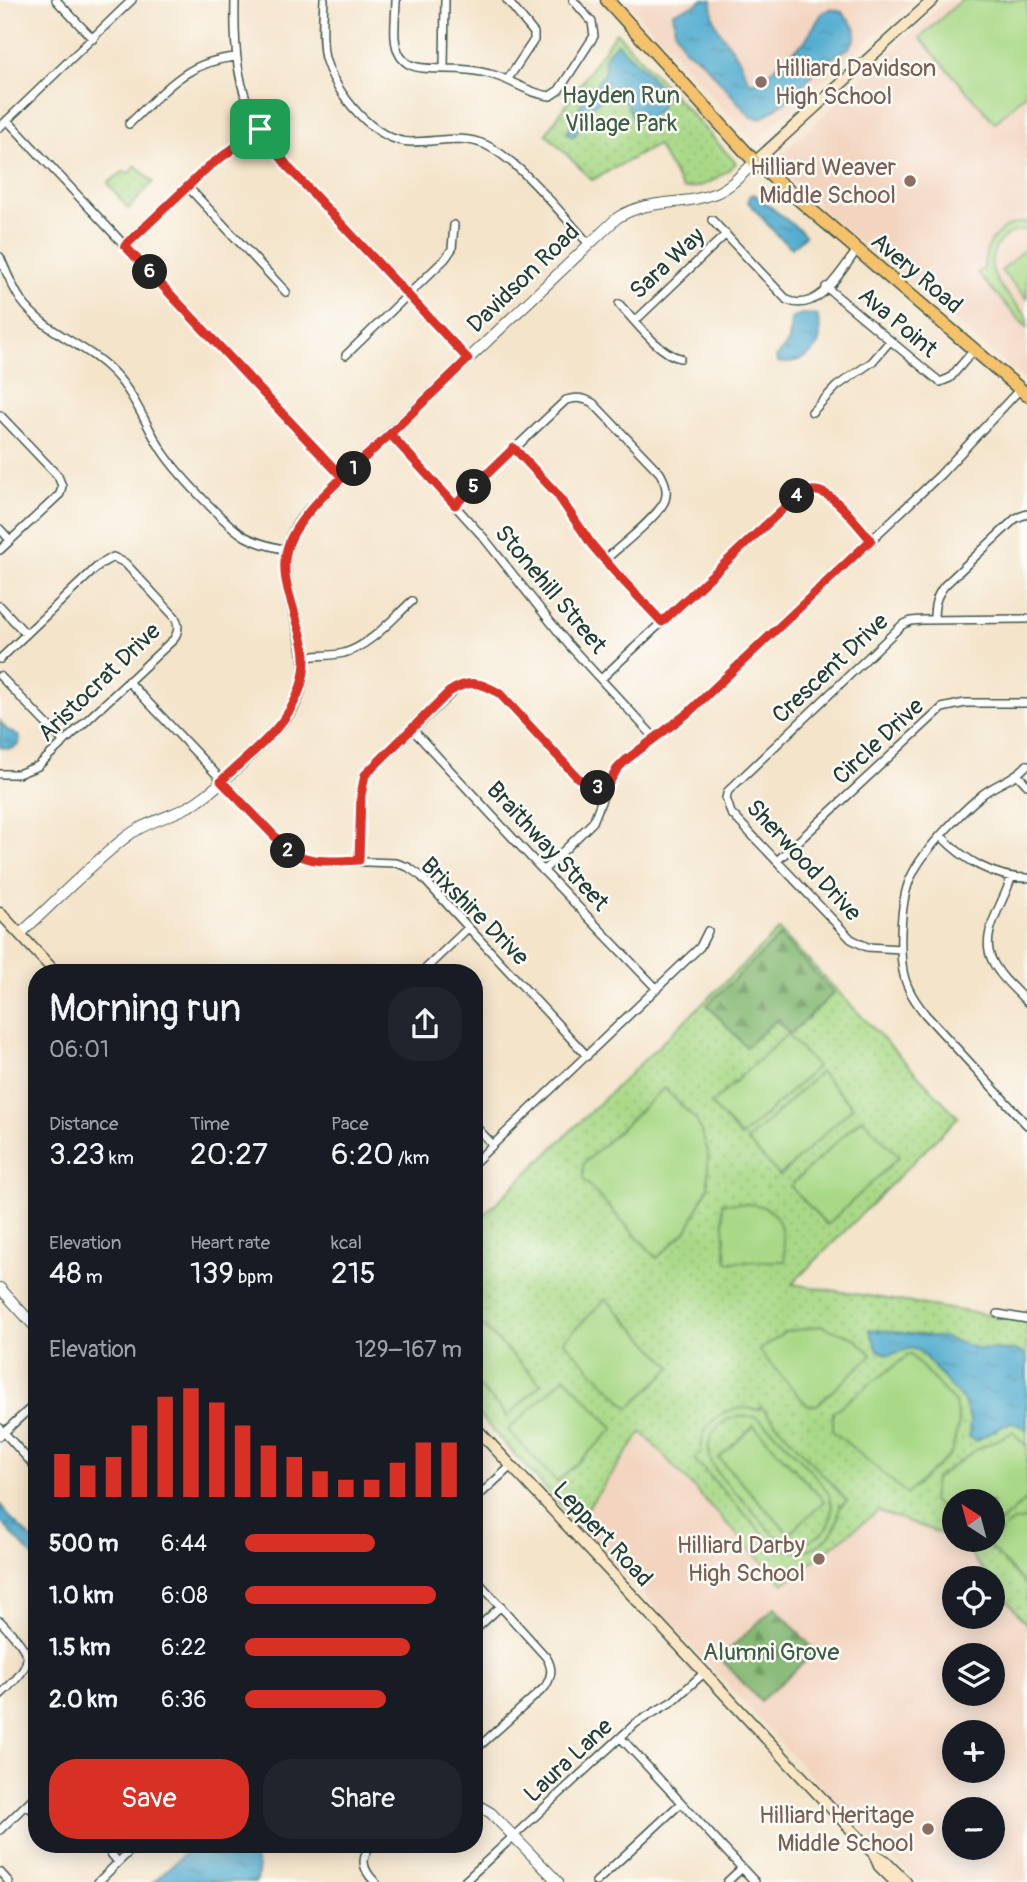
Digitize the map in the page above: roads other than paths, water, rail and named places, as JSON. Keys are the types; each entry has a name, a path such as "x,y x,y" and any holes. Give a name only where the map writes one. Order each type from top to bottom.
{"main road":[{"name":"Avery Road","path":"607,0 755,162 1024,392"},
{"name":"Davidson Road","path":"755,162 933,0"},
{"path":"0,913 48,964"},
{"name":"Leppert Road","path":"483,1436 874,1854 906,1882"},
{"name":"Leppert Road","path":"874,1854 879,1866 895,1882"}],"street":[{"path":"56,0 93,39"},
{"path":"0,127 132,0"},
{"path":"235,0 236,57 247,102 260,129 289,168 468,359"},
{"path":"324,0 324,56 332,79 375,130 402,141 460,138 501,152 589,244"},
{"path":"396,0 395,39 398,52 412,67 421,70 444,68 487,73 508,79 541,95 550,96 559,90 592,42 595,32 592,22 573,0"},
{"path":"444,68 445,0"},
{"path":"507,0 534,33 534,40 508,79"},
{"path":"128,124 180,76 210,61 236,57"},
{"path":"7,120 343,478"},
{"path":"125,246 228,151 260,129"},
{"name":"Davidson Road","path":"20,934 127,836 193,804 221,781 287,716 299,694 305,657 285,576 286,551 302,518 617,218 631,209 649,204 690,200 714,194 727,187 755,162"},
{"path":"188,187 286,292"},
{"path":"712,220 788,300 806,303 818,297 857,250"},
{"path":"346,355 445,259 452,249 454,225"},
{"name":"Sara Way","path":"635,321 726,234"},
{"path":"0,257 21,300 37,318 97,357 115,373 162,453 228,523 245,537 286,551"},
{"name":"Ava Point","path":"827,287 940,382 950,378 974,350"},
{"path":"619,304 664,351 680,358"},
{"path":"812,412 837,386 872,362 890,341"},
{"path":"543,870 593,822 605,790 617,769 688,713 1024,392"},
{"path":"455,505 566,400 580,398 593,403 660,473 666,485 662,504 605,560"},
{"path":"0,415 58,476 62,486 60,494 0,550"},
{"name":"Stonehill Street","path":"390,434 484,538 561,635 654,738"},
{"path":"514,448 557,494 605,560 662,622"},
{"path":"601,679 798,495 820,491 831,497 871,540"},
{"path":"934,620 937,594 1016,518 1027,514"},
{"path":"0,529 10,540"},
{"name":"Aristocrat Drive","path":"0,774 19,774 38,766 174,639 179,625 175,617 125,564 113,557 99,565 26,634"},
{"path":"305,657 336,655 356,648 374,636 412,601"},
{"path":"0,606 26,634 0,659"},
{"name":"Crescent Drive","path":"726,798 733,785 902,625 911,621 1027,619"},
{"path":"0,676 64,742"},
{"name":"Brixshire Drive","path":"128,681 289,851 320,861 385,861 408,867 421,877 587,1056"},
{"path":"359,860 361,795 365,775 449,692 471,682 487,685 500,694 578,778 605,790"},
{"name":"Circle Drive","path":"777,861 942,708 965,703 1027,703"},
{"name":"Braithway Street","path":"412,729 657,989"},
{"path":"1027,765 1018,775 1002,781 982,795 921,859 910,877 904,904 901,949 903,972 910,994 925,1014 1027,1125"},
{"path":"1018,775 1027,785"},
{"name":"Sherwood Drive","path":"726,798 731,813 851,939 867,947 901,949"},
{"path":"941,836 982,868 1011,878 1027,878"},
{"path":"1011,878 988,940 990,958 996,968 1024,993 1027,1002"},
{"path":"430,964 468,928"},
{"path":"483,1154 701,947 708,931"},
{"path":"483,1134 493,1145"},
{"path":"0,1288 28,1319"},
{"path":"999,1314 1027,1318"},
{"path":"28,1410 1,1432 28,1460"},
{"path":"483,1492 511,1466"},
{"path":"483,1587 546,1657 552,1669 545,1687 483,1743"},
{"path":"483,1623 501,1606"},
{"path":"0,1622 22,1645 28,1659 21,1675 0,1695"},
{"name":"Laura Lane","path":"464,1882 636,1723 673,1701 704,1673"},
{"path":"621,1738 755,1882"},
{"path":"596,1882 681,1803"},
{"path":"0,1830 27,1805"},
{"path":"483,1809 515,1836 558,1882"},
{"path":"110,1853 118,1863"},
{"path":"98,1882 126,1853"},
{"path":"366,1853 363,1861 365,1869 375,1882"},
{"path":"727,1882 742,1868"},
{"path":"0,1872 9,1882"}],"water":[{"path":"702,0 712,0 717,27 752,83 760,80 804,42 823,12 831,9 842,12 856,29 855,39 849,48 822,64 791,98 760,119 751,117 701,60 684,49 675,31 673,12"},
{"path":"617,43 666,95 660,108 644,123 634,120 626,102 615,95 599,101 589,110 574,137 567,133 581,104 604,74 605,56"},
{"path":"754,194 805,236 792,248 748,202"},
{"path":"801,314 817,315 820,331 818,344 815,350 803,358 788,363 778,362 776,358 789,341 791,319"},
{"path":"0,721 6,729 20,737 19,745 11,749 0,747"},
{"path":"869,1329 946,1338 978,1349 1014,1350 1027,1355 1027,1429 1011,1422 975,1441 969,1437 970,1419 964,1402 920,1351 911,1348 889,1355 878,1350"},
{"path":"0,1504 28,1535 28,1551 0,1521"},
{"path":"185,1853 250,1853 258,1866 256,1882 153,1882"}],"place":[{"name":"Hilliard Davidson High School","path":"761,82"},
{"name":"Hilliard Weaver Middle School","path":"910,181"},
{"name":"Hilliard Darby High School","path":"819,1559"},
{"name":"Hilliard Heritage Middle School","path":"928,1829"}],"park label":[{"name":"Hayden Run Village Park","path":"621,109"},
{"name":"Alumni Grove","path":"771,1652"}]}
